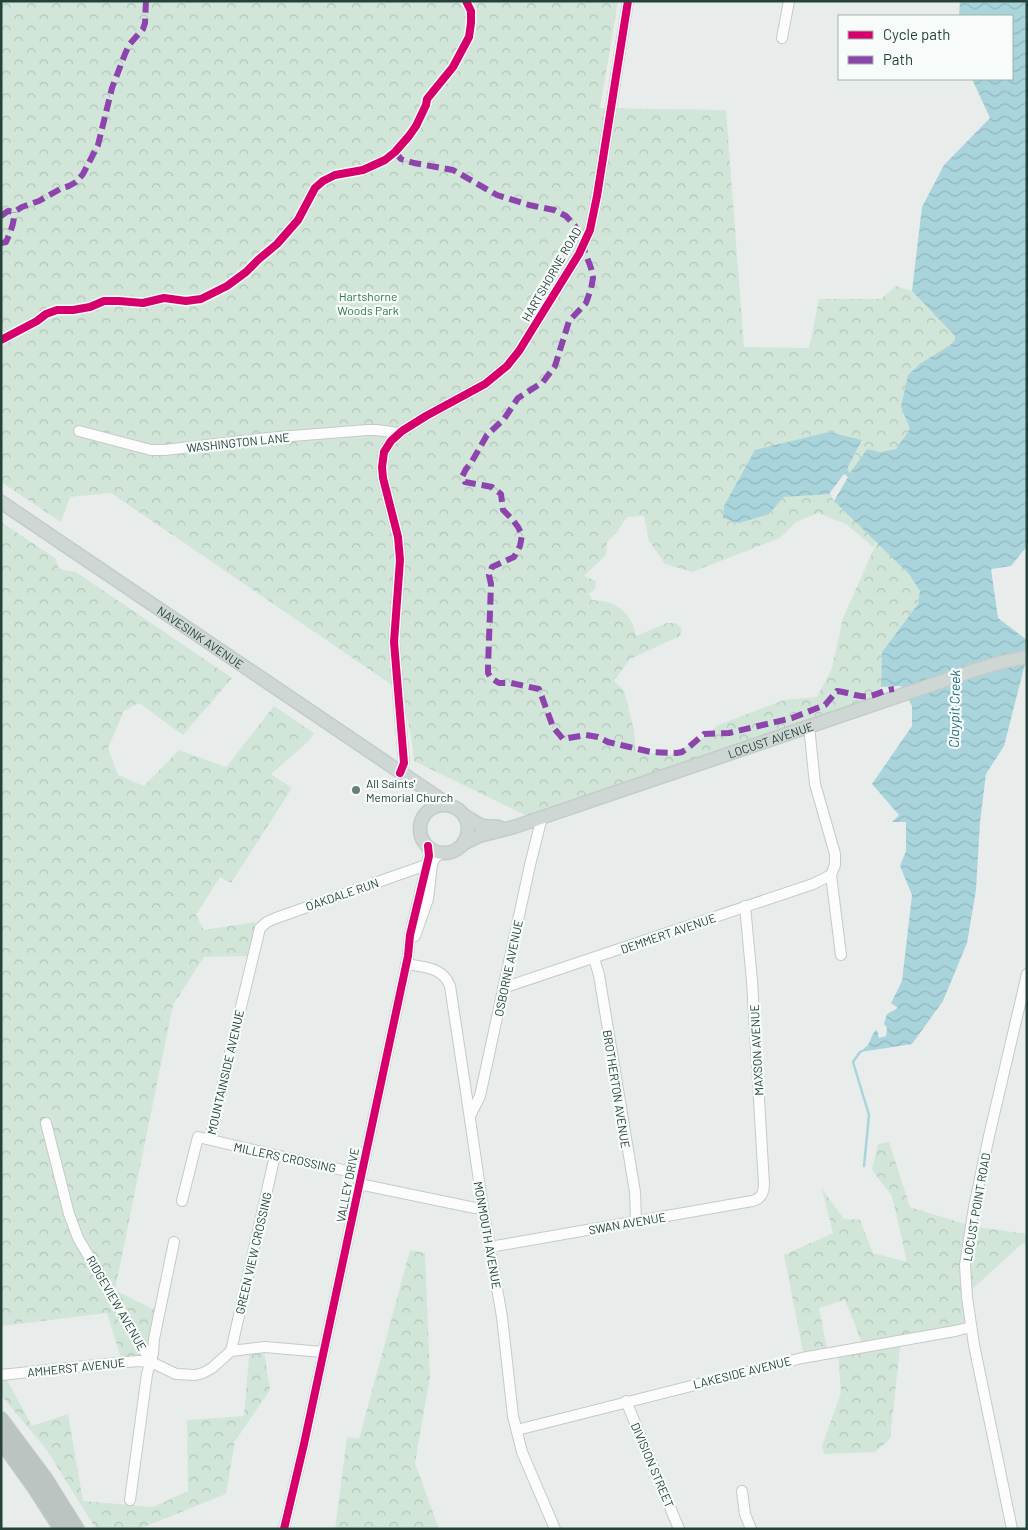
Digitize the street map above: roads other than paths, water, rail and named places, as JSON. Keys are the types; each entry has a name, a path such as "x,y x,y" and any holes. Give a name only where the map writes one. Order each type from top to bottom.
{"highway":[{"path":"1,1419 45,1478 77,1529"},
{"path":"1,1441 18,1463 61,1529"}],"main road":[{"name":"NAVESINK AVENUE","path":"1,502 449,805"},
{"name":"LOCUST AVENUE","path":"463,844 480,836 542,817 990,665 1027,657"},
{"name":"NAVESINK AVENUE","path":"400,773 428,798 431,804 430,810"},
{"path":"449,805 465,816 468,828 463,844 453,851 442,852 428,846 422,837 420,828 423,819 430,810 438,806 449,805"},
{"name":"LOCUST AVENUE","path":"465,816 482,826 492,828 514,826"}],"street":[{"name":"HARTSHORNE ROAD","path":"399,433 485,384 507,366 519,351 579,254 590,230 597,196 628,1"},
{"path":"782,38 789,1"},
{"name":"WASHINGTON LANE","path":"79,431 152,450 367,430 399,433"},
{"path":"399,433 384,452 382,467 398,537 400,560 394,642 404,763 400,773"},
{"path":"809,726 815,784 835,854 835,864 831,875 840,955"},
{"name":"OSBORNE AVENUE","path":"470,1117 480,1096 542,817"},
{"name":"VALLEY DRIVE","path":"284,1529 304,1444 407,960 410,935 428,856 428,846"},
{"name":"VALLEY DRIVE","path":"407,960 428,899 432,864 435,858 442,852"},
{"name":"OAKDALE RUN","path":"260,928 276,918 426,865"},
{"name":"DEMMERT AVENUE","path":"504,988 812,884 831,875"},
{"name":"MAXSON AVENUE","path":"745,906 753,991 764,1184 762,1195"},
{"name":"MOUNTAINSIDE AVENUE","path":"182,1202 198,1137 210,1140 260,928"},
{"name":"BROTHERTON AVENUE","path":"594,958 599,975 635,1192 636,1221"},
{"name":"MONMOUTH AVENUE","path":"407,960 442,974 448,983 502,1317 516,1430 530,1474 555,1529"},
{"name":"LOCUST POINT ROAD","path":"1012,1529 971,1327 965,1272 966,1253 989,1136 1027,974"},
{"name":"RIDGEVIEW AVENUE","path":"46,1123 68,1214 78,1238 151,1362 176,1374 195,1375 212,1368 231,1351"},
{"name":"MILLERS CROSSING","path":"210,1140 276,1155 360,1179 475,1208 483,1208"},
{"name":"GREEN VIEW CROSSING","path":"231,1351 276,1155"},
{"name":"SWAN AVENUE","path":"490,1247 752,1201 760,1198 762,1195"},
{"path":"130,1500 146,1374 153,1353 174,1242"},
{"name":"LAKESIDE AVENUE","path":"516,1430 802,1358 971,1327"},
{"path":"231,1351 266,1347 323,1352"},
{"name":"AMHERST AVENUE","path":"1,1375 138,1361 151,1362"},
{"name":"DIVISION STREET","path":"626,1401 679,1529"},
{"path":"742,1491 745,1514 751,1529"}],"water":[{"path":"960,1 1027,1 1027,546 1011,566 991,569 998,618 1027,640 1027,656 1004,746 986,774 980,822 976,890 967,943 943,1001 912,1044 860,1052 868,1045 874,1032 877,1030 879,1038 886,1036 887,1028 884,1024 887,1014 898,1008 891,1003 902,981 912,895 900,866 906,851 906,822 892,822 899,815 872,784 912,726 912,706 901,686 881,687 882,652 918,604 920,591 909,574 834,501 848,477 844,474 829,494 784,497 769,514 739,523 723,518 724,506 755,450 829,432 862,440 847,469 850,473 867,449 880,452 896,449 910,429 901,407 908,375 921,363 955,342 955,336 912,291 922,207 944,165 990,118 972,80 1013,80 1013,15 959,15"}],"waterway":[{"name":"Claypit Creek","path":"862,1051 853,1062 869,1115 864,1166"}],"place":[{"name":"All Saints' Memorial Church","path":"356,790"}],"park label":[{"name":"Hartshorne Woods Park","path":"368,303"}]}
